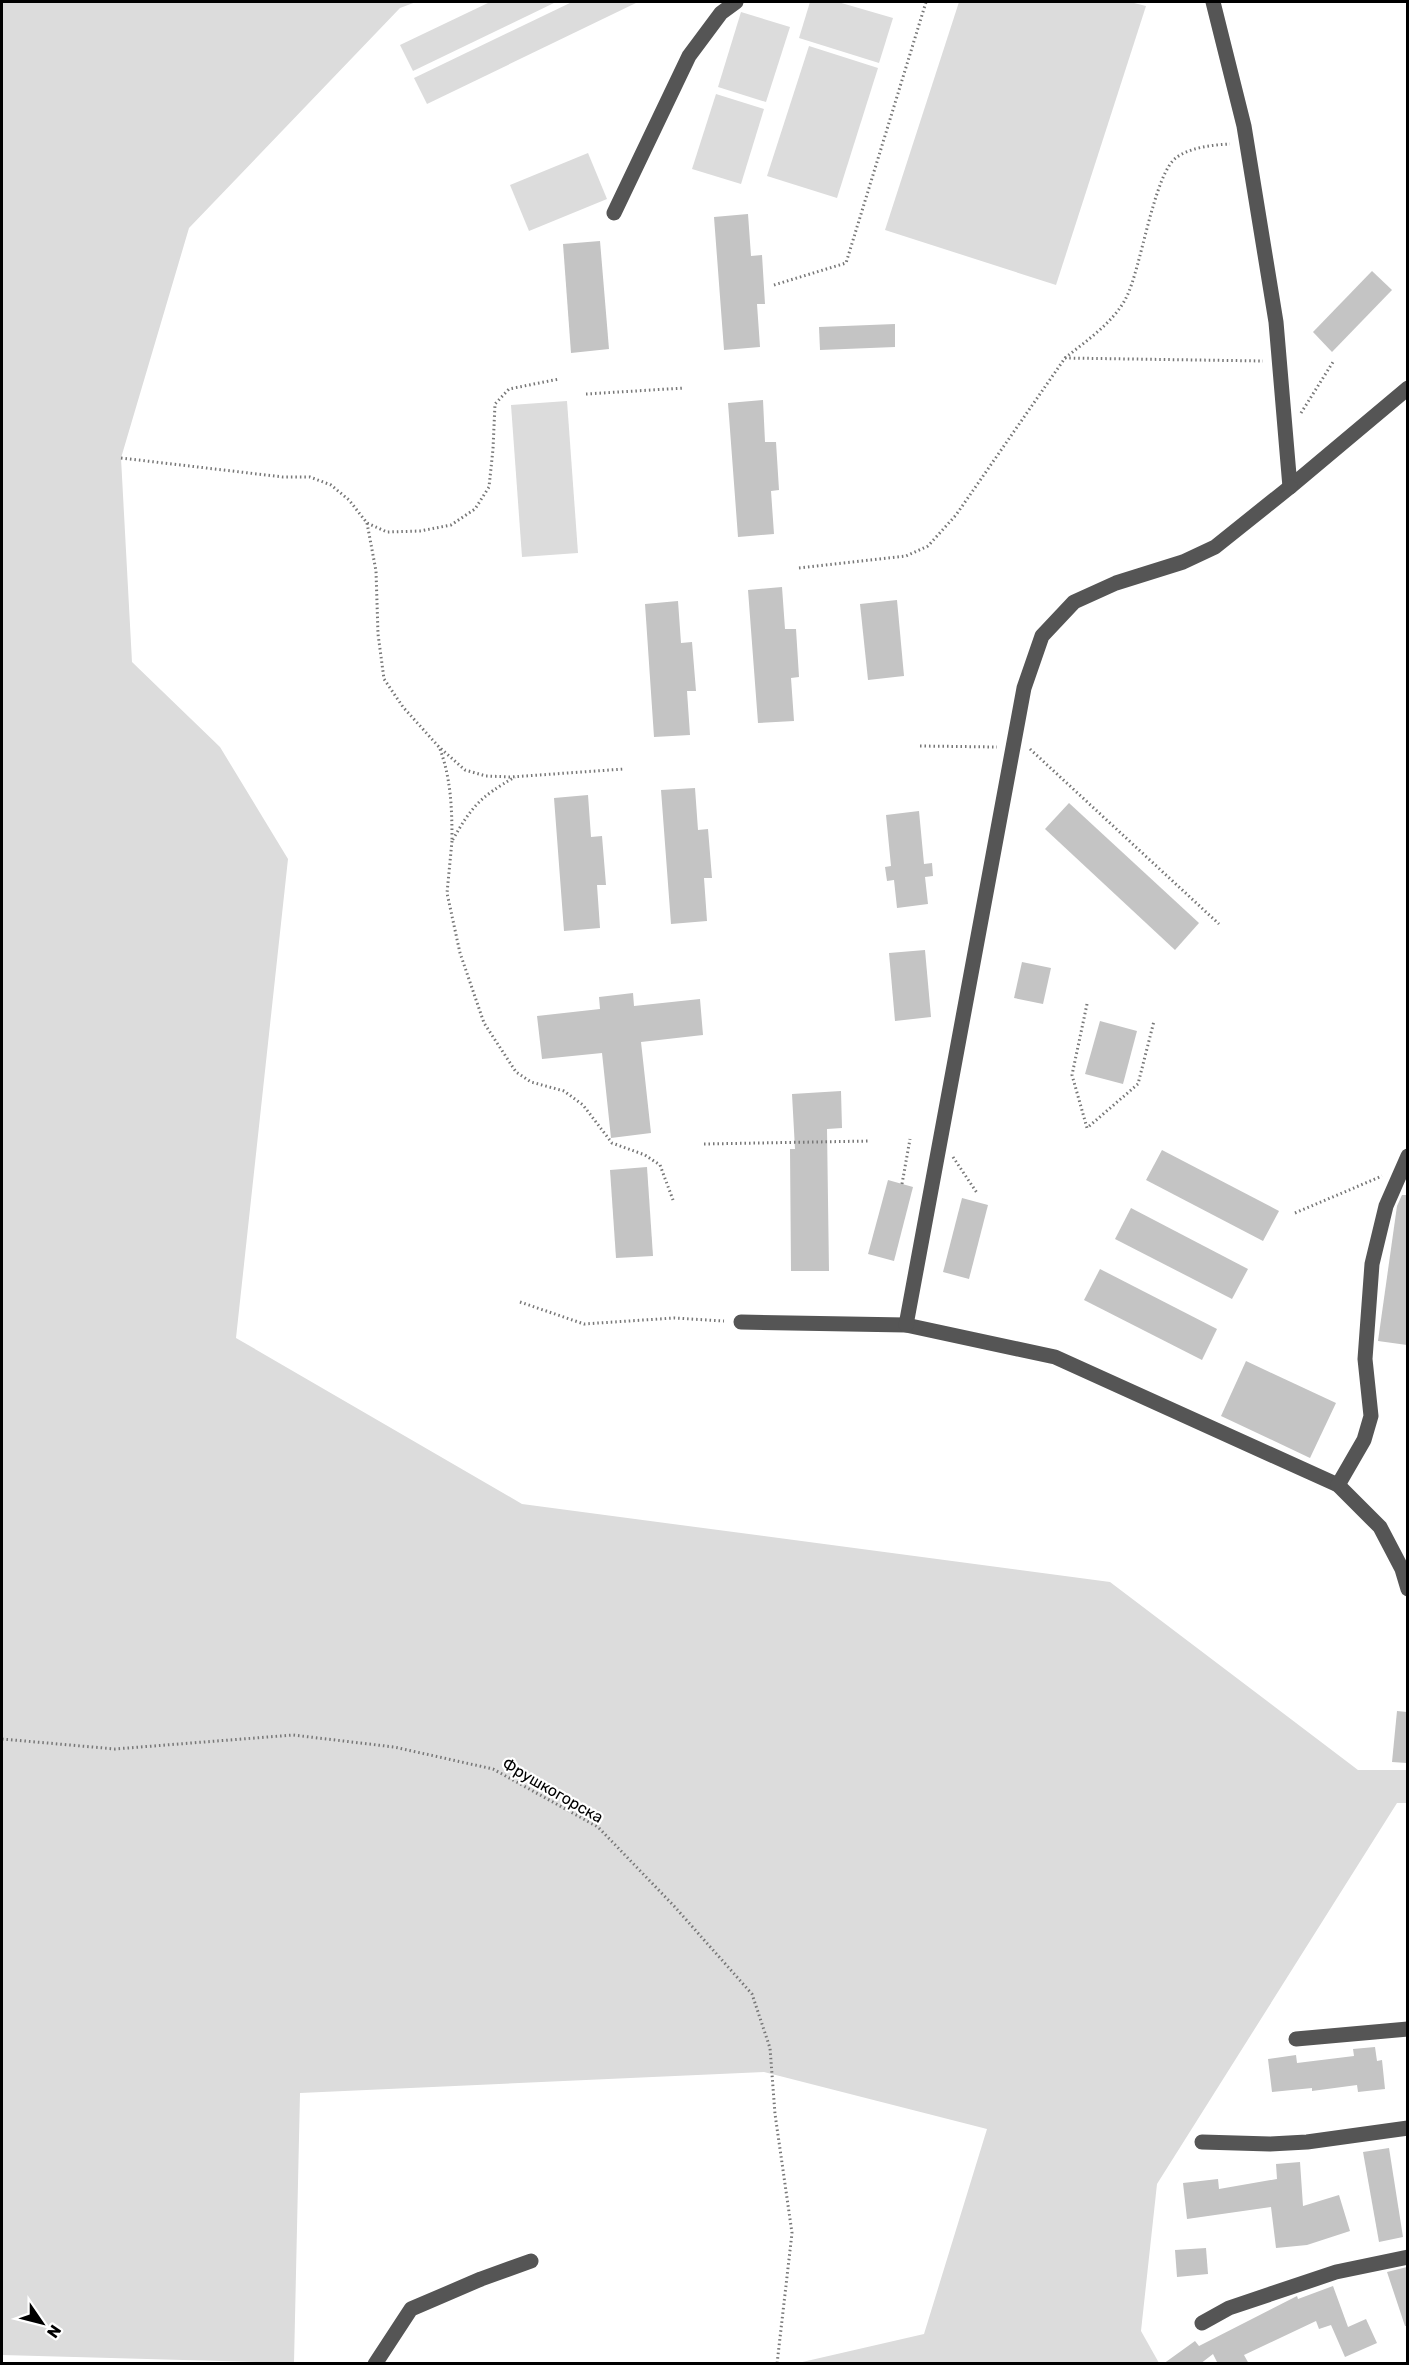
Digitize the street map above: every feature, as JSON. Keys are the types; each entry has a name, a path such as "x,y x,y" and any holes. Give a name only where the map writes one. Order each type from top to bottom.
{"street":[{"path":"614,213 689,56 721,13 736,2"},
{"path":"1213,2 1246,142 1276,322 1290,487"},
{"path":"906,1326 1024,688 1042,636 1074,602 1116,583 1183,562 1215,547 1407,388"},
{"path":"1338,1485 1364,1440 1371,1416 1365,1359 1372,1264 1386,1206 1405,1161"},
{"path":"741,1322 906,1326 1055,1356 1338,1485 1380,1527 1402,1569 1407,1589"},
{"path":"1296,2039 1407,2029"},
{"path":"1202,2142 1307,2142 1407,2128"},
{"path":"1202,2323 1229,2308 1336,2272 1407,2258"},
{"path":"375,2364 411,2309 471,2283 531,2261"}],"path":[{"path":"774,285 846,263 926,2"},
{"path":"799,568 906,556 928,546 956,515 1065,358 1106,325 1126,298 1163,177 1176,158 1206,146 1246,142"},
{"path":"1065,358 1279,361"},
{"path":"1286,437 1333,362"},
{"path":"366,523 387,532 420,531 451,525 475,509 489,488 494,450 495,404 509,388 559,379"},
{"path":"586,394 684,388"},
{"path":"121,458 283,477 310,477 330,485 349,500 366,523 376,571 378,633 384,679 404,707 439,747 465,770 486,776 624,769"},
{"path":"920,746 1030,749 1219,924"},
{"path":"439,747 448,771 452,803 452,841 447,893 460,953 484,1023 516,1072 531,1082 564,1091 583,1105 612,1143 645,1155 660,1165 673,1200"},
{"path":"452,841 470,810 492,790 517,776"},
{"path":"1087,1004 1072,1075 1087,1128 1138,1084 1154,1021"},
{"path":"941,1138 977,1193"},
{"path":"902,1184 910,1139"},
{"path":"704,1144 870,1141"},
{"path":"1295,1213 1405,1161"},
{"path":"520,1302 584,1324 674,1318 741,1322"},
{"name":"Фрушкогорска","path":"2,1739 114,1749 293,1735 394,1747 493,1768 598,1827 674,1906 752,1994 771,2048 776,2114 792,2233 777,2364"}],"shaded area":[{"path":"2,2 416,2 400,8 189,228 121,458 132,662 220,747 288,859 236,1338 522,1504 1110,1582 1358,1770 1407,1770 1407,1803 1397,1803 1157,2184 1141,2331 1159,2363 798,2363 924,2334 987,2129 764,2072 300,2093 294,2363 2,2355"},
{"path":"490,2 556,2 413,71 400,45"},
{"path":"572,2 638,2 427,104 414,78"},
{"path":"810,2 838,2 893,18 879,63 799,38"},
{"path":"959,2 1130,2 1146,6 1056,285 885,230"},
{"path":"741,12 790,27 766,102 718,87"},
{"path":"809,46 878,68 837,198 767,176"},
{"path":"716,94 764,109 741,184 692,169"},
{"path":"588,153 607,199 529,231 510,185"},
{"path":"567,401 578,553 522,557 511,405"}],"building":[{"path":"748,214 751,256 762,255 765,304 757,304 760,347 724,350 714,217"},
{"path":"600,241 609,349 571,353 563,244"},
{"path":"1372,271 1392,290 1332,352 1313,332"},
{"path":"895,324 895,347 820,350 819,327"},
{"path":"763,400 765,442 776,442 779,490 771,491 774,534 738,537 728,403"},
{"path":"782,587 785,629 796,629 799,677 791,678 794,721 758,723 748,590"},
{"path":"897,600 904,676 868,680 860,604"},
{"path":"678,601 681,643 692,642 696,691 687,691 690,735 654,737 645,604"},
{"path":"695,788 698,830 708,829 712,878 704,878 707,921 671,924 661,790"},
{"path":"588,795 591,837 602,836 606,885 597,885 600,928 564,931 554,798"},
{"path":"1069,803 1199,923 1175,950 1045,829"},
{"path":"919,811 924,864 932,863 933,876 925,877 928,904 897,908 894,880 887,881 885,867 891,866 886,815"},
{"path":"925,950 931,1017 895,1021 889,953"},
{"path":"1022,962 1051,968 1043,1004 1014,998"},
{"path":"633,993 634,1006 700,999 703,1035 641,1042 651,1133 611,1138 602,1053 542,1059 537,1016 600,1009 599,997"},
{"path":"1100,1021 1137,1031 1123,1084 1085,1074"},
{"path":"841,1091 842,1128 827,1129 829,1271 791,1271 790,1149 795,1149 792,1094"},
{"path":"1162,1150 1279,1211 1263,1241 1146,1180"},
{"path":"647,1167 653,1256 616,1258 610,1170"},
{"path":"888,1180 913,1187 894,1261 868,1254"},
{"path":"1402,1195 1407,1195 1407,1345 1378,1341 1397,1206"},
{"path":"962,1198 988,1205 969,1279 943,1272"},
{"path":"1131,1208 1248,1269 1232,1299 1115,1239"},
{"path":"1100,1269 1217,1329 1202,1360 1084,1300"},
{"path":"1246,1361 1336,1403 1310,1458 1221,1416"},
{"path":"1397,1711 1407,1712 1407,1763 1392,1762"},
{"path":"1375,2047 1377,2061 1382,2060 1385,2089 1358,2092 1357,2085 1312,2091 1312,2088 1272,2092 1268,2059 1296,2055 1297,2063 1354,2056 1353,2049"},
{"path":"1389,2148 1403,2237 1379,2242 1363,2152"},
{"path":"1300,2162 1303,2206 1339,2195 1350,2231 1307,2245 1276,2248 1271,2207 1187,2219 1183,2183 1218,2179 1219,2189 1277,2179 1276,2164"},
{"path":"1206,2248 1208,2274 1177,2277 1175,2250"},
{"path":"1407,2267 1407,2326 1405,2326 1387,2272"},
{"path":"1333,2286 1348,2327 1366,2319 1377,2343 1345,2357 1331,2325 1319,2329 1316,2321 1244,2355 1249,2364 1218,2364 1213,2354 1200,2364 1163,2364 1195,2341 1199,2346 1297,2296 1298,2299"}]}
